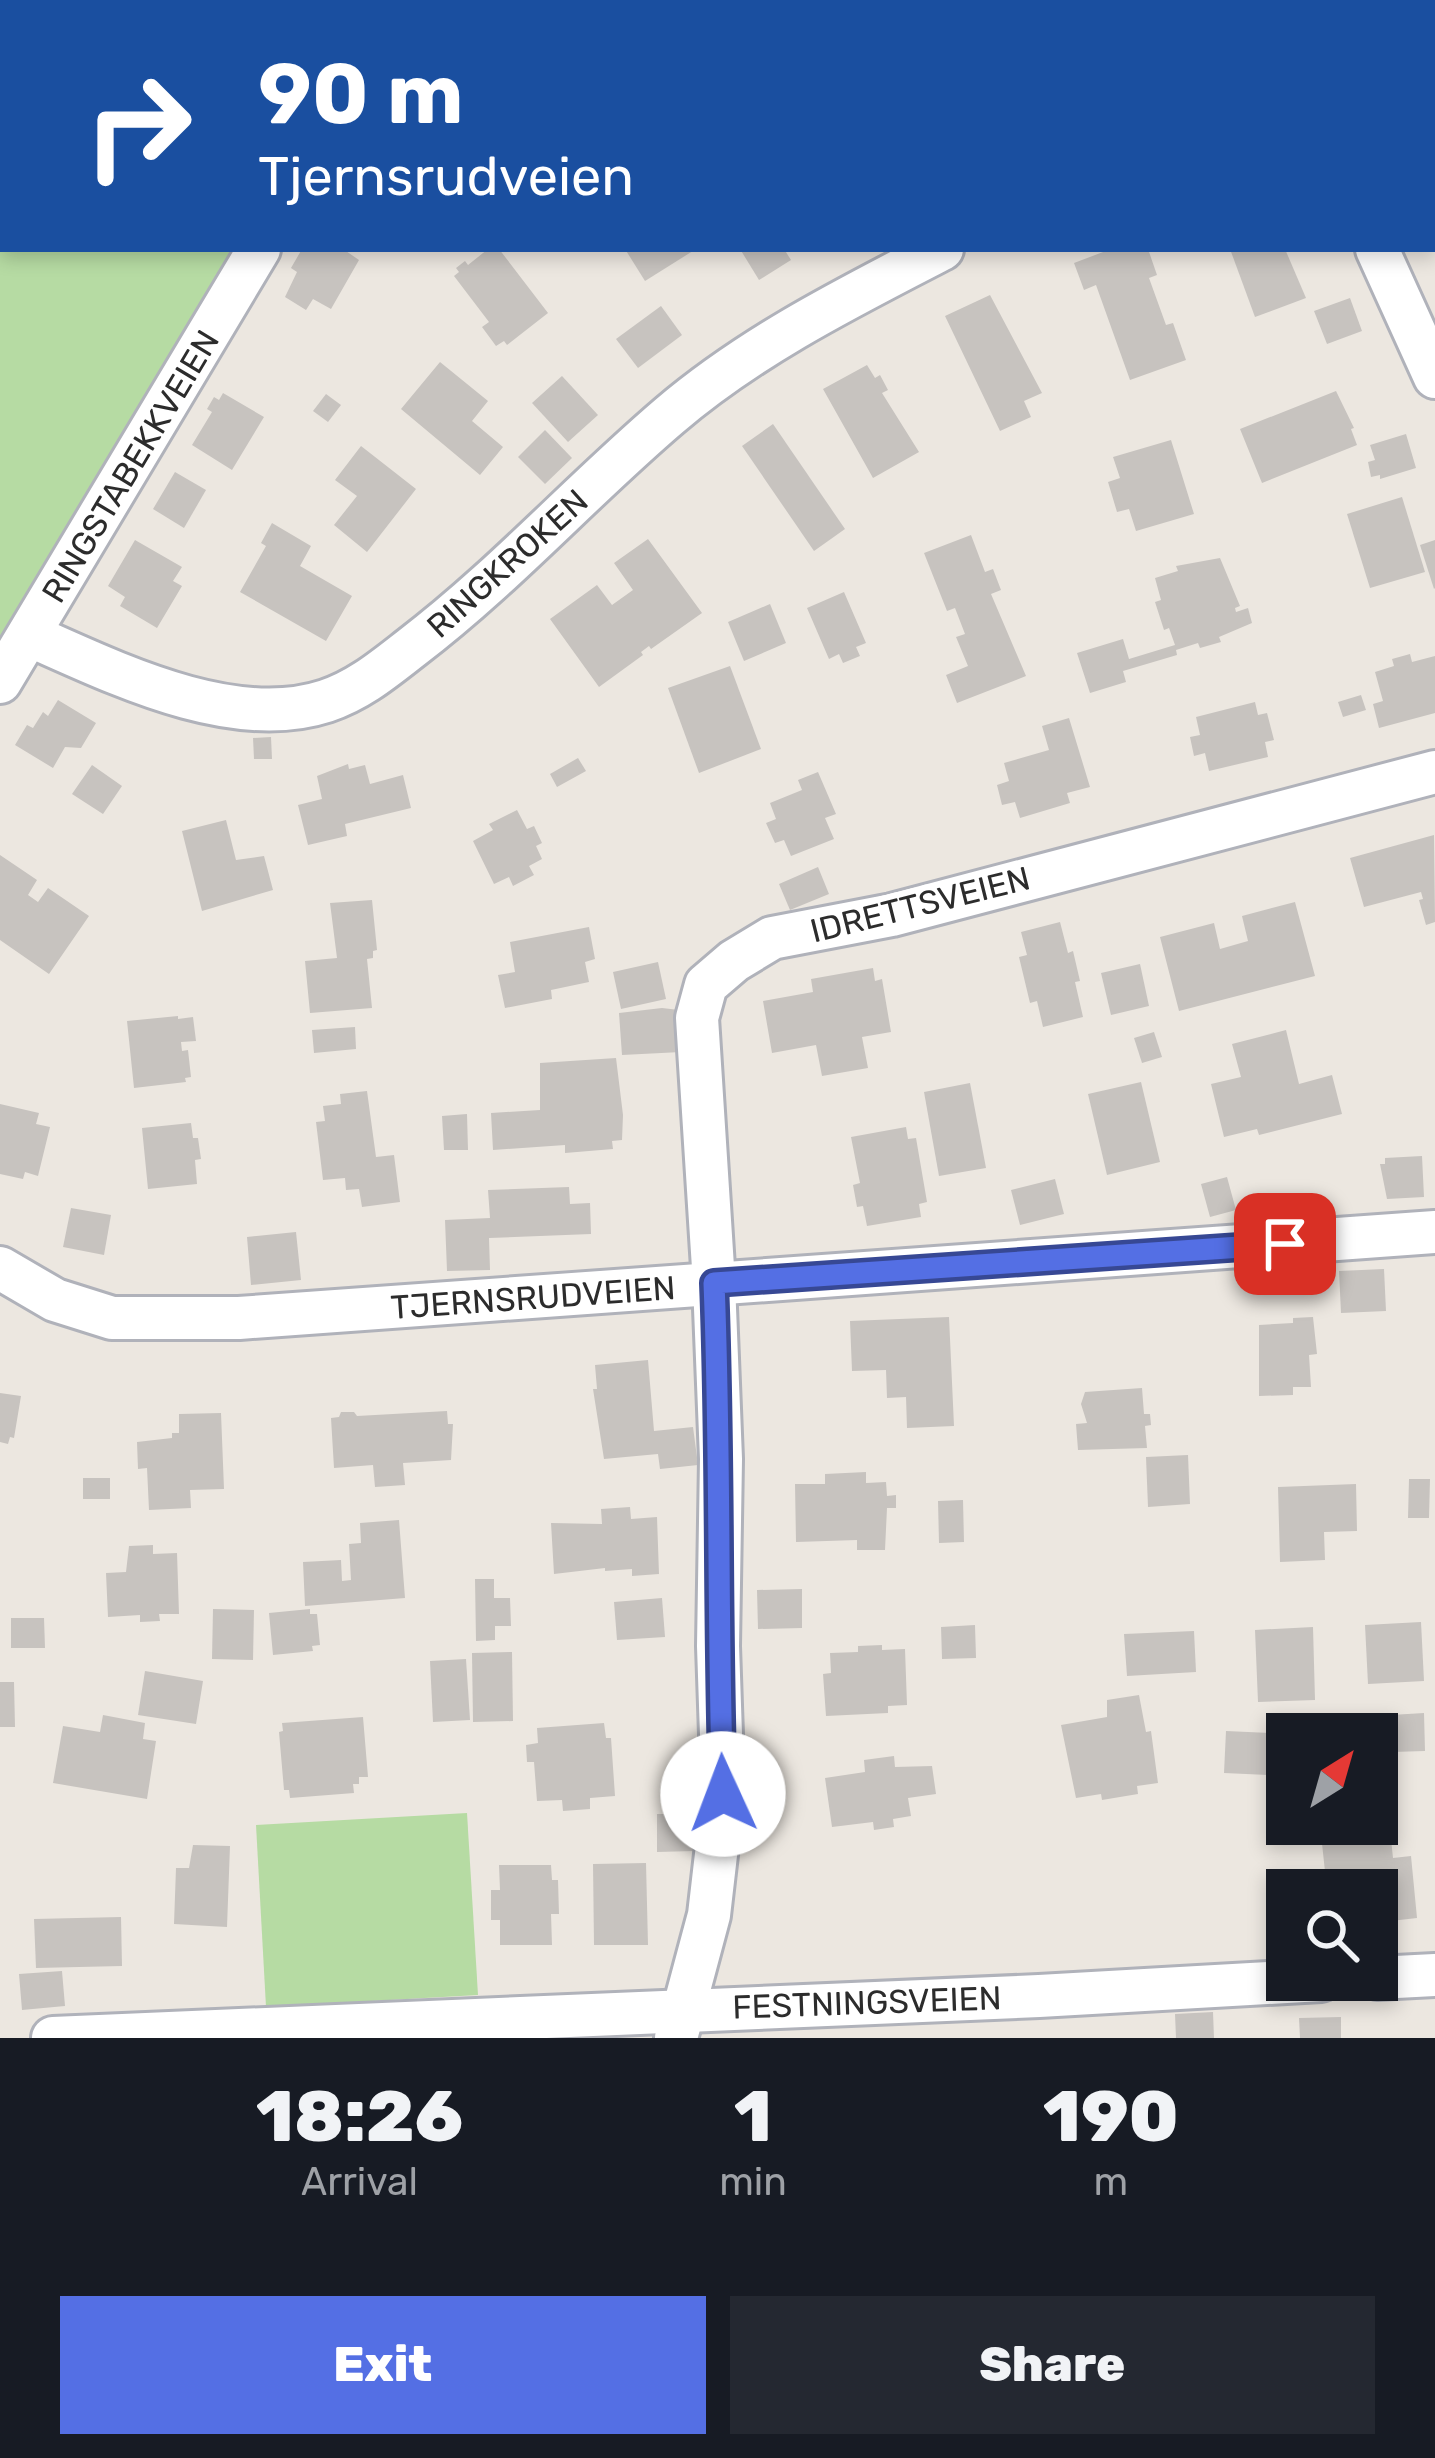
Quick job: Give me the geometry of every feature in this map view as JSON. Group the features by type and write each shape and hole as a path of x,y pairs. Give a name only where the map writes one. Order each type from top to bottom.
{"street":[{"name":"RINGSTABEKKVEIEN","path":"0,682 257,252"},
{"name":"RINGKROKEN","path":"29,634 147,688 220,704 272,707 323,702 365,683 455,615 671,414 752,353 937,252"},
{"path":"1378,252 1435,377"},
{"name":"IDRETTSVEIEN","path":"681,2023 710,1915 723,1794 718,1646 721,1460 697,1018 706,986 734,961 772,938 892,915 1435,772"},
{"name":"TJERNSRUDVEIEN","path":"0,1268 55,1300 112,1318 239,1318 1435,1232"},
{"path":"1398,1977 1435,1975"},
{"name":"FESTNINGSVEIEN","path":"53,2038 681,2023 1266,1983"}],"green space":[{"path":"0,252 251,252 0,687"},
{"path":"467,1813 478,1995 266,2007 256,1825"}],"building":[{"path":"300,252 347,252 359,260 331,309 313,299 306,310 285,297 297,272 291,268"},
{"path":"484,252 501,252 548,313 507,345 504,341 496,346 482,327 489,322 454,276 459,272 456,268 465,261 468,265"},
{"path":"627,252 691,252 645,281"},
{"path":"742,252 786,252 791,260 759,280"},
{"path":"1103,252 1149,252 1157,275 1149,278 1166,325 1173,323 1186,360 1130,380 1096,285 1084,290 1074,263"},
{"path":"1231,252 1286,252 1306,298 1255,317"},
{"path":"990,295 1042,393 1024,401 1031,417 1000,431 945,316"},
{"path":"1350,298 1362,331 1327,344 1314,311"},
{"path":"661,306 682,335 638,368 616,339"},
{"path":"440,362 488,401 472,421 503,447 480,475 401,409"},
{"path":"867,365 875,378 880,375 888,390 882,393 919,452 873,478 823,389"},
{"path":"562,376 598,415 568,442 532,403"},
{"path":"1336,391 1357,445 1262,483 1240,429"},
{"path":"223,393 264,417 232,470 192,445 212,412 207,409 214,397 219,400"},
{"path":"326,394 341,405 328,422 313,411"},
{"path":"773,424 845,529 814,551 742,446"},
{"path":"545,430 572,458 545,484 518,457"},
{"path":"1406,434 1416,468 1380,479 1380,475 1371,477 1368,462 1375,460 1370,445"},
{"path":"1171,440 1194,514 1136,531 1129,509 1117,512 1108,482 1120,478 1113,457"},
{"path":"361,446 416,489 367,552 334,525 357,496 335,480"},
{"path":"175,472 206,490 184,528 153,509"},
{"path":"1402,497 1425,572 1370,588 1347,514"},
{"path":"272,523 311,546 300,566 352,596 326,641 240,592 266,546 261,543"},
{"path":"971,535 985,572 993,569 1001,590 991,594 1026,676 957,703 946,675 968,666 956,637 965,634 955,608 947,611 924,553"},
{"path":"648,539 702,613 651,649 649,646 599,687 550,619 597,585 612,605 633,590 614,563"},
{"path":"135,540 182,567 173,581 182,586 157,628 120,606 125,597 108,586"},
{"path":"1435,540 1435,588 1434,589 1420,545"},
{"path":"1220,558 1240,606 1236,612 1248,608 1252,623 1219,637 1221,642 1200,648 1198,643 1176,650 1177,655 1123,671 1126,682 1090,693 1077,653 1123,639 1129,659 1175,645 1169,628 1164,630 1155,602 1161,600 1155,578 1178,571 1176,566"},
{"path":"844,592 866,643 856,647 860,656 843,663 839,654 829,659 807,608"},
{"path":"770,604 786,643 744,661 728,622"},
{"path":"1410,654 1412,662 1435,656 1435,713 1379,728 1373,704 1383,701 1375,672 1394,666 1392,659"},
{"path":"730,666 761,749 699,773 668,688"},
{"path":"1361,695 1366,710 1343,717 1338,702"},
{"path":"58,700 96,723 81,748 65,747 53,768 15,745 27,725 33,728 43,712 48,716"},
{"path":"1255,702 1258,715 1267,713 1274,740 1265,742 1268,757 1209,771 1205,753 1194,756 1190,737 1200,735 1196,717"},
{"path":"1069,718 1090,787 1067,793 1070,803 1020,818 1015,802 1002,805 997,785 1009,781 1004,763 1049,750 1042,726"},
{"path":"271,737 272,759 254,759 253,738"},
{"path":"578,758 586,771 557,787 550,774"},
{"path":"348,764 349,769 365,765 370,784 403,775 411,808 345,824 347,836 308,845 298,805 322,799 317,776"},
{"path":"92,765 122,786 103,814 72,794"},
{"path":"818,772 836,814 825,818 834,839 791,856 784,840 775,843 766,823 776,819 770,803 802,790 798,780"},
{"path":"517,810 527,829 534,826 542,843 536,846 542,859 529,866 534,875 513,886 509,877 494,884 473,841 493,830 489,824"},
{"path":"226,820 236,860 264,856 273,890 202,911 182,831"},
{"path":"1434,835 1435,922 1426,925 1421,892 1364,907 1350,858"},
{"path":"0,855 37,880 28,895 38,902 48,888 89,916 49,974 0,940"},
{"path":"818,867 829,894 790,910 779,884"},
{"path":"372,900 377,950 367,959 372,1008 310,1013 305,961 337,958 330,903"},
{"path":"1295,902 1315,976 1179,1011 1160,937 1214,923 1220,949 1248,941 1242,916"},
{"path":"1060,922 1068,953 1073,951 1083,1017 1043,1027 1037,1001 1030,1003 1019,957 1027,955 1021,932"},
{"path":"589,927 595,959 585,962 589,982 551,990 552,999 505,1008 498,975 515,972 510,942"},
{"path":"658,962 666,999 621,1009 613,972"},
{"path":"1140,964 1149,1006 1111,1015 1101,973"},
{"path":"873,968 875,981 882,979 891,1032 862,1037 868,1068 822,1076 816,1045 772,1053 763,1001 813,992 811,979"},
{"path":"679,1010 681,1052 622,1055 619,1013"},
{"path":"193,1017 196,1041 181,1042 182,1051 188,1050 191,1077 186,1082 134,1088 127,1021"},
{"path":"355,1027 356,1049 314,1053 312,1030"},
{"path":"1286,1030 1299,1084 1332,1075 1342,1114 1259,1135 1257,1129 1224,1137 1211,1084 1241,1077 1232,1044"},
{"path":"1154,1032 1162,1057 1142,1063 1134,1038"},
{"path":"616,1058 623,1115 622,1140 612,1141 613,1149 565,1153 565,1145 493,1150 491,1113 540,1110 540,1063"},
{"path":"1141,1082 1160,1162 1107,1175 1088,1094"},
{"path":"970,1083 986,1168 939,1176 924,1092"},
{"path":"367,1091 376,1157 394,1155 400,1202 362,1207 359,1189 346,1190 345,1178 323,1180 316,1122 325,1121 323,1106 341,1104 340,1094"},
{"path":"0,1104 39,1113 36,1124 50,1127 38,1176 25,1172 23,1179 0,1174"},
{"path":"467,1114 468,1150 444,1150 442,1116"},
{"path":"191,1123 201,1159 195,1160 197,1184 148,1189 142,1128"},
{"path":"906,1127 908,1139 916,1138 927,1202 919,1204 921,1217 867,1226 853,1185 860,1183 851,1137"},
{"path":"1422,1156 1424,1197 1387,1199 1380,1164 1385,1164 1385,1158"},
{"path":"1227,1177 1236,1210 1210,1217 1201,1184"},
{"path":"1055,1179 1064,1214 1020,1225 1011,1190"},
{"path":"569,1187 570,1204 590,1203 591,1234 489,1238 490,1270 447,1271 445,1220 490,1218 488,1190"},
{"path":"71,1208 111,1215 104,1255 63,1247"},
{"path":"296,1232 301,1280 251,1285 247,1237"},
{"path":"1384,1269 1386,1311 1341,1313 1339,1271"},
{"path":"949,1317 954,1426 907,1428 906,1397 887,1398 886,1370 852,1371 850,1321"},
{"path":"1313,1317 1317,1354 1309,1355 1311,1387 1293,1387 1293,1395 1259,1396 1259,1325"},
{"path":"648,1360 654,1431 693,1427 698,1465 660,1469 658,1454 604,1459 593,1389 597,1389 595,1365"},
{"path":"1142,1388 1144,1414 1150,1414 1151,1425 1145,1426 1147,1448 1078,1450 1076,1424 1087,1423 1081,1404 1085,1392"},
{"path":"0,1393 21,1396 14,1438 8,1444 0,1442"},
{"path":"447,1411 448,1424 453,1424 451,1460 403,1463 405,1485 375,1487 373,1465 334,1468 331,1418 341,1412 357,1416"},
{"path":"221,1413 224,1489 190,1490 191,1508 149,1510 147,1468 138,1469 137,1442 172,1438 172,1433 179,1433 179,1414"},
{"path":"1188,1455 1190,1504 1148,1507 1146,1457"},
{"path":"866,1472 866,1483 886,1482 887,1496 896,1495 896,1508 887,1508 885,1550 857,1550 857,1540 796,1542 795,1484 825,1484 825,1474"},
{"path":"83,1478 110,1478 110,1499 83,1499"},
{"path":"1409,1479 1430,1479 1429,1518 1408,1518"},
{"path":"1356,1484 1357,1531 1324,1532 1325,1560 1280,1562 1278,1487"},
{"path":"963,1500 964,1542 939,1543 938,1501"},
{"path":"630,1507 631,1519 657,1517 659,1574 632,1576 632,1569 605,1568 554,1574 551,1523 602,1524 601,1509"},
{"path":"399,1520 405,1598 305,1606 303,1562 341,1560 342,1581 351,1580 349,1544 361,1543 360,1523"},
{"path":"153,1545 153,1554 177,1553 179,1614 159,1614 160,1621 140,1622 140,1615 108,1617 106,1573 126,1572 129,1546"},
{"path":"475,1579 494,1579 494,1598 510,1598 511,1626 495,1626 495,1640 476,1641"},
{"path":"802,1589 802,1628 758,1629 757,1590"},
{"path":"662,1598 665,1637 617,1640 614,1602"},
{"path":"213,1609 254,1610 253,1660 212,1659"},
{"path":"310,1609 310,1614 317,1614 320,1645 312,1646 313,1651 273,1655 269,1613"},
{"path":"11,1618 44,1618 45,1648 11,1648"},
{"path":"1421,1622 1424,1681 1368,1684 1365,1625"},
{"path":"975,1625 976,1658 942,1659 941,1627"},
{"path":"1313,1627 1315,1700 1258,1702 1255,1630"},
{"path":"1194,1631 1196,1672 1127,1676 1124,1634"},
{"path":"882,1645 882,1650 905,1649 907,1705 888,1706 888,1713 826,1716 823,1674 831,1673 830,1653"},
{"path":"512,1652 513,1721 473,1722 472,1653"},
{"path":"466,1659 470,1720 433,1722 430,1661"},
{"path":"145,1671 203,1681 196,1724 138,1715"},
{"path":"0,1682 14,1682 15,1727 0,1727"},
{"path":"1139,1695 1146,1732 1151,1731 1158,1783 1137,1786 1138,1794 1102,1800 1101,1794 1076,1798 1061,1725 1107,1717 1107,1700"},
{"path":"1424,1713 1425,1751 1398,1752 1398,1715"},
{"path":"103,1715 145,1723 143,1739 156,1741 147,1799 53,1783 63,1726 100,1732"},
{"path":"363,1717 368,1777 359,1777 359,1784 353,1784 354,1793 290,1798 289,1790 284,1790 282,1723"},
{"path":"604,1723 606,1738 611,1738 615,1796 590,1798 590,1809 563,1811 562,1800 537,1801 534,1762 527,1762 526,1745 538,1743 537,1728"},
{"path":"1226,1731 1266,1733 1266,1775 1224,1773"},
{"path":"894,1756 895,1767 932,1766 936,1794 908,1798 911,1816 893,1819 894,1827 874,1830 873,1822 832,1827 825,1778 865,1772 864,1760"},
{"path":"657,1814 693,1814 694,1851 657,1852"},
{"path":"193,1845 230,1846 227,1927 174,1924 176,1868 189,1868"},
{"path":"1322,1845 1392,1845 1393,1858 1411,1856 1417,1918 1398,1920 1398,1869 1325,1869"},
{"path":"646,1863 648,1945 594,1945 593,1864"},
{"path":"499,1865 551,1865 552,1880 558,1880 559,1914 551,1914 552,1945 500,1945 500,1920 491,1920 491,1890 500,1890"},
{"path":"121,1917 122,1966 36,1968 34,1919"},
{"path":"62,1971 65,2006 22,2010 19,1974"},
{"path":"1213,2012 1214,2038 1176,2038 1175,2014"},
{"path":"1341,2017 1341,2038 1300,2038 1299,2018"}],"route":[{"path":"723,1794 718,1646 721,1460 714,1283 1285,1244"}]}
